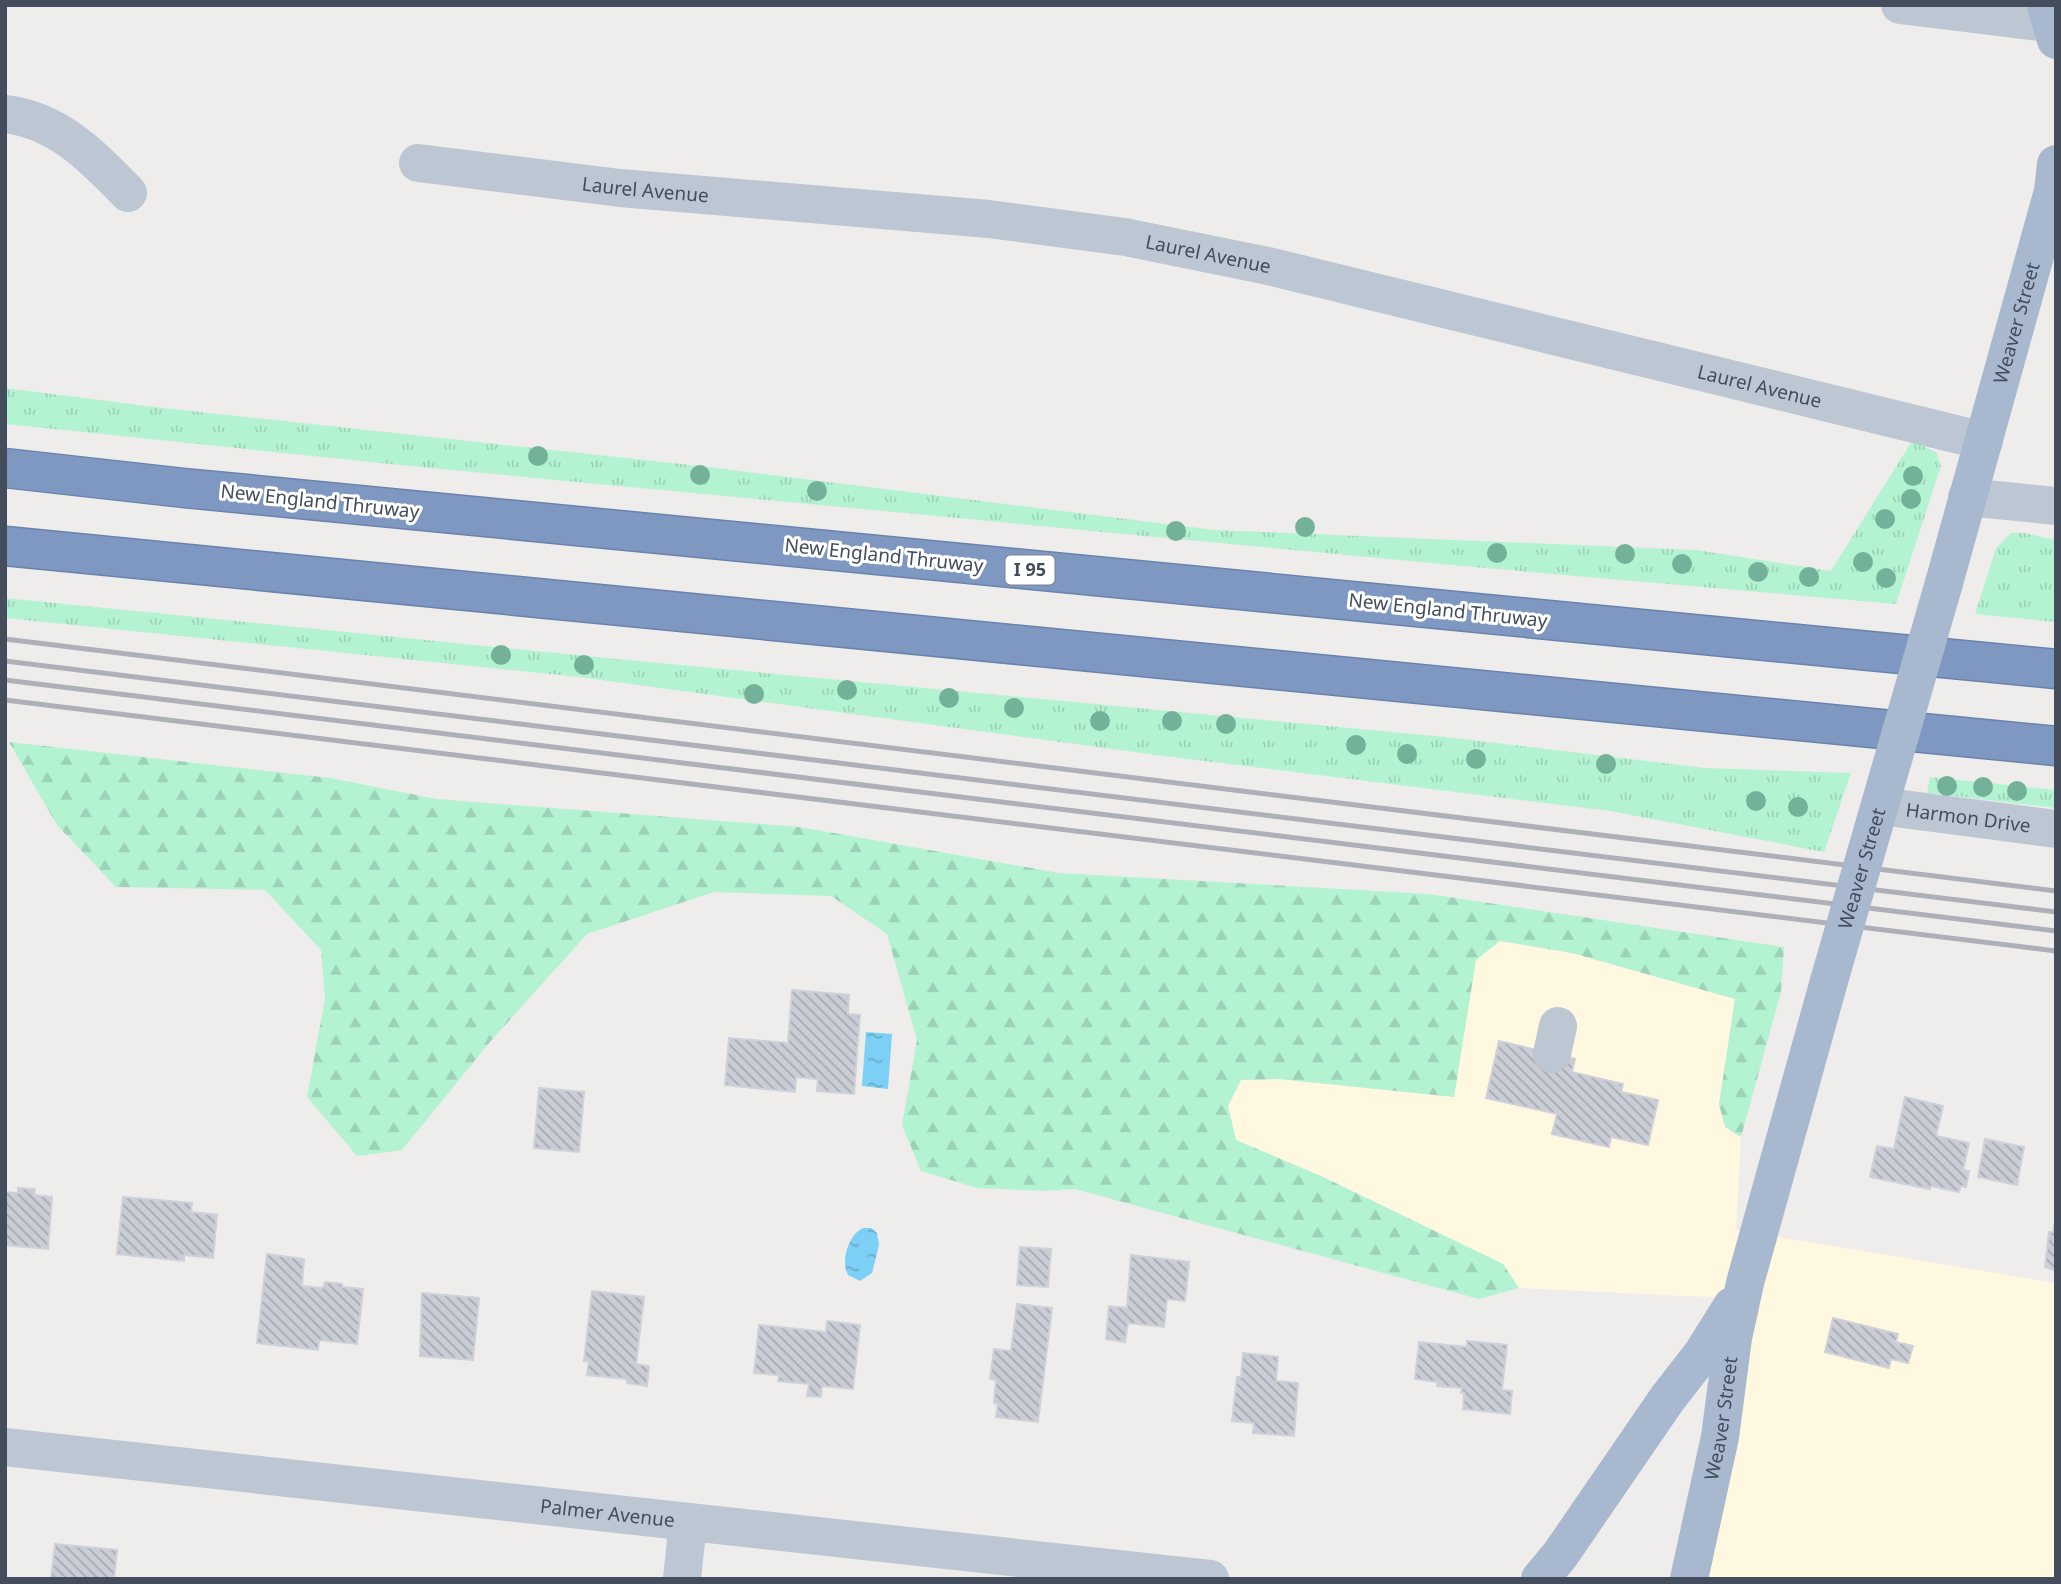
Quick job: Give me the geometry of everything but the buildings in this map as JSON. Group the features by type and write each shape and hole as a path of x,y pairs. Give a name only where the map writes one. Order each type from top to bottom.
{"highway":[{"name":"New England Thruway","path":"5,468 225,492 2056,669"},
{"path":"5,546 2056,746"}],"main road":[{"name":"Weaver Street","path":"1689,1579 1720,1437 1733,1338 1745,1283 1829,981 1895,808 1944,583 2053,191 2056,163"},
{"path":"1540,1579 1560,1555 1667,1399 1702,1354 1745,1283"}],"street":[{"path":"1900,5 2052,23"},
{"path":"5,114 30,118 64,135 80,146 128,193"},
{"name":"Laurel Avenue","path":"418,163 620,188 989,219 1125,237 1281,270 1984,441"},
{"path":"1967,497 2056,506"},
{"name":"Harmon Drive","path":"1895,808 2056,829"},
{"name":"Palmer Avenue","path":"5,1447 1210,1579"},
{"path":"682,1579 688,1522"}],"shaded area":[{"path":"1500,941 1572,953 1735,999 1719,1104 1725,1127 1741,1137 1736,1230 2056,1283 2056,1579 1702,1579 1747,1299 1519,1288 1503,1264 1321,1176 1236,1140 1228,1106 1241,1080 1279,1079 1454,1097 1476,960"}],"green space":[{"path":"5,388 163,408 700,466 1215,530 1696,550 1831,571 1912,441 1936,452 1941,466 1896,604 1462,566 409,466 5,424"},
{"path":"2011,533 2056,540 2056,622 1975,614 1996,548"},
{"path":"5,598 1446,737 1705,768 1851,773 1824,852 1610,811 1156,755 579,677 5,618"},
{"path":"9,742 330,778 437,799 800,827 1059,873 1428,894 1784,947 1781,992 1741,1137 1725,1127 1719,1104 1735,999 1572,953 1500,941 1476,960 1454,1097 1279,1079 1241,1080 1228,1106 1236,1140 1321,1176 1503,1264 1519,1288 1479,1299 1075,1189 1045,1191 977,1188 921,1171 902,1125 917,1040 887,934 831,896 714,892 587,934 490,1042 402,1150 357,1156 307,1097 325,999 321,950 265,890 116,887 57,825"},
{"path":"1930,777 2056,790 2056,808 1927,793"}],"water":[{"path":"866,1032 892,1034 888,1089 862,1086"},
{"path":"863,1228 871,1228 877,1233 879,1245 872,1273 860,1281 848,1275 845,1263 850,1242"}],"railway":[{"path":"5,639 2056,891"},
{"path":"5,661 2056,912"},
{"path":"5,680 2056,931"},
{"path":"5,700 2056,951"}]}
